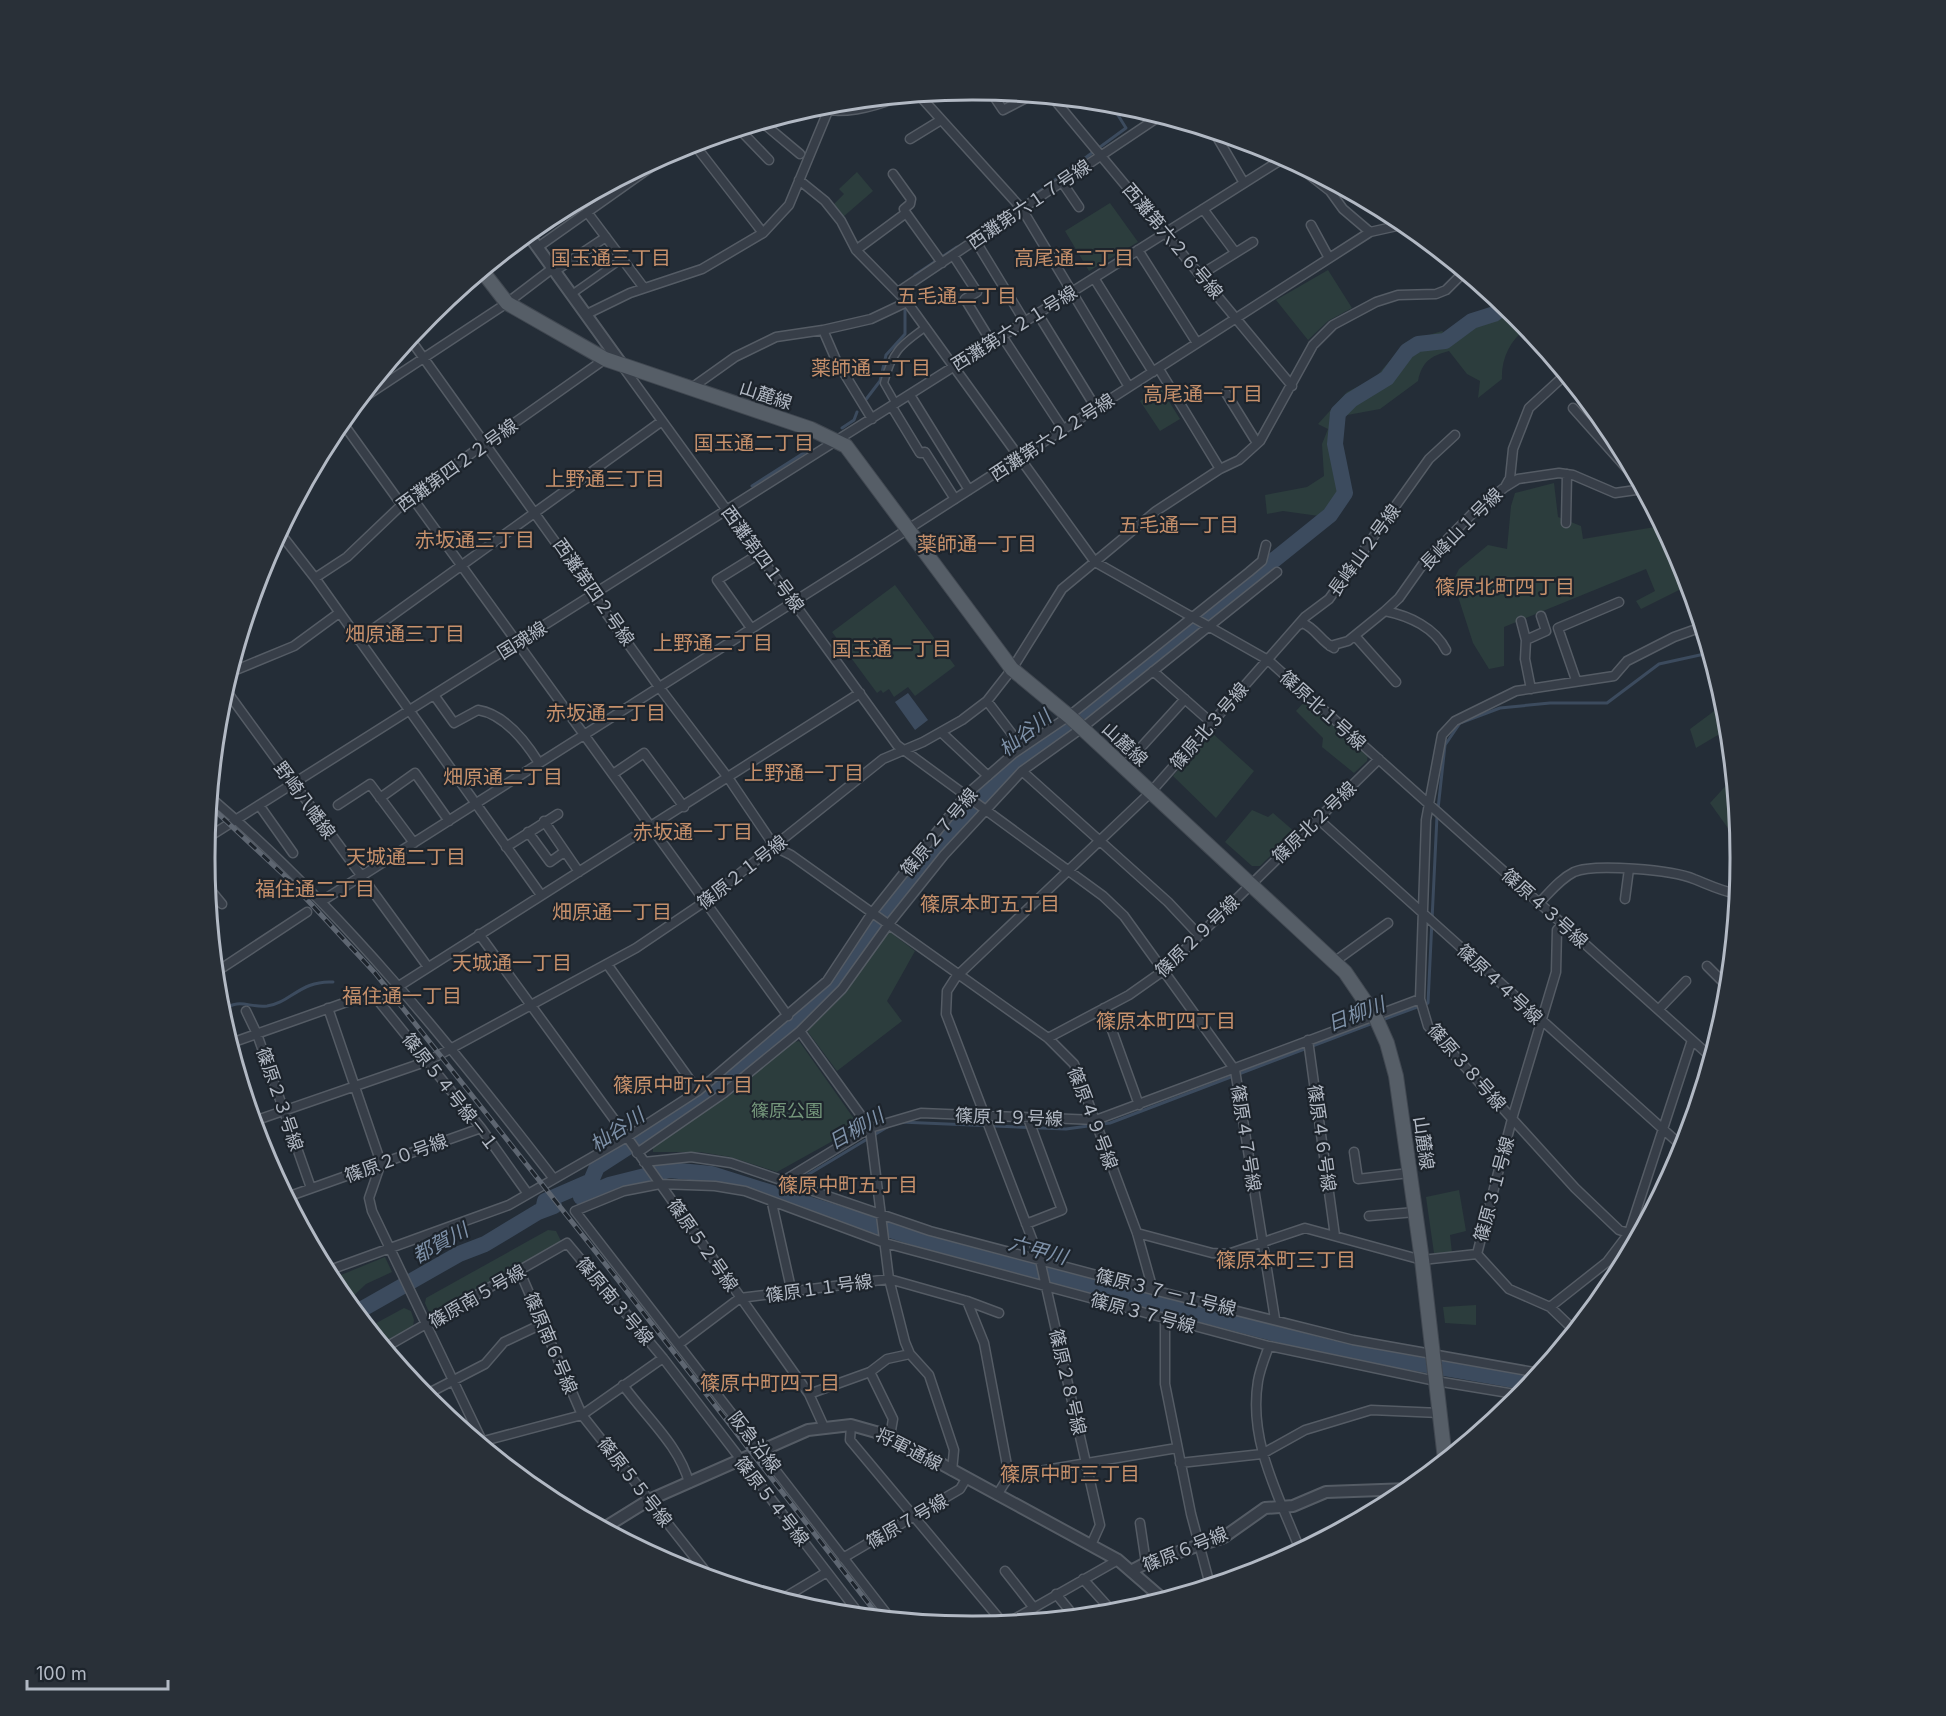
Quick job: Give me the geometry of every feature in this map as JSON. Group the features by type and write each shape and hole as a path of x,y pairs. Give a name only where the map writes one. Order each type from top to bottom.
{"main road":[{"name":"山麓線","path":"487,277 507,303 605,359 811,429 846,446 1012,669 1075,722 1334,962 1359,989 1387,1043 1396,1076 1422,1260 1444,1451"}],"street":[{"path":"997,101 1003,110 1019,102"},
{"path":"925,102 1022,209 1129,387"},
{"name":"西灘第六２６号線","path":"1059,106 1292,386"},
{"path":"859,110 874,107"},
{"path":"586,314 644,288 702,269 763,232 789,205 826,115"},
{"path":"910,139 941,120"},
{"name":"西灘第六１７号線","path":"898,292 1151,122"},
{"path":"769,128 800,154"},
{"path":"746,136 769,160"},
{"path":"1220,143 1244,183"},
{"path":"700,152 763,232"},
{"name":"西灘第六２１号線","path":"836,441 1275,164"},
{"path":"892,174 911,199 910,204 904,209 906,213 942,262"},
{"path":"799,180 825,201 841,221 856,250 907,302 1095,562"},
{"path":"1062,182 1079,207"},
{"path":"538,247 615,191"},
{"path":"1331,191 1343,209 1370,232"},
{"path":"1203,209 1235,252"},
{"path":"587,212 644,288"},
{"path":"856,250 906,213"},
{"path":"1311,225 1329,258"},
{"name":"西灘第六２２号線","path":"322,901 362,878 1370,232 1392,227"},
{"path":"382,385 606,237"},
{"path":"975,240 1025,322"},
{"path":"534,241 623,366"},
{"path":"1200,274 1252,242"},
{"path":"1138,250 1197,343"},
{"path":"953,255 976,292 965,299 992,343"},
{"path":"572,294 622,259"},
{"name":"篠原２１号線","path":"262,1118 428,1061 453,1049 607,964 705,902 883,759 941,732 987,701 1012,669 1062,589 1156,511 1220,469 1239,460 1257,443 1292,386 1313,345 1333,326 1376,302 1398,296 1436,294 1446,290 1459,277"},
{"path":"1094,278 1220,469"},
{"path":"690,389 730,361 776,337 871,320 907,302"},
{"path":"1038,314 1096,408"},
{"path":"926,327 895,352 884,383 920,453 925,452 955,499"},
{"path":"823,330 836,360 872,419"},
{"path":"1002,336 1063,429"},
{"name":"西灘第四２号線","path":"415,346 595,593 660,687 729,779 775,848"},
{"name":"西灘第四２２号線","path":"315,578 347,556 411,496 605,359"},
{"name":"西灘第四１号線","path":"623,366 897,745 904,750"},
{"name":"長峰山１号線","path":"1297,626 1302,623 1308,625 1330,646 1357,638 1399,598 1423,564 1476,510 1505,487 1510,478 1513,449 1529,408 1560,380"},
{"path":"1226,393 1257,443"},
{"path":"910,395 969,490"},
{"path":"1574,408 1611,451"},
{"path":"358,640 663,421"},
{"path":"348,430 401,504"},
{"name":"長峰山２号線","path":"1268,660 1297,626 1329,599 1429,459 1455,435"},
{"name":"国魂線","path":"216,832 726,508 836,441"},
{"path":"1505,487 1518,479 1567,474 1615,493 1635,490"},
{"path":"1566,523 1567,474"},
{"path":"411,496 788,1016"},
{"path":"286,540 541,895"},
{"name":"篠原２７号線","path":"637,1153 724,1093 800,1031 842,989 888,924 983,810 1075,722 1194,617 1262,561 1266,545"},
{"path":"751,628 717,580 759,554"},
{"name":"篠原北１号線","path":"1095,562 1268,660 1379,759"},
{"name":"篠原２７号線","path":"627,1137 698,1091 827,981 872,913 966,795 1022,747 1075,722 1153,671 1277,572"},
{"path":"1576,680 1558,628 1619,603"},
{"path":"240,668 294,646 339,613"},
{"path":"1382,614 1406,616 1438,635 1446,650"},
{"path":"1526,640 1546,631 1541,616"},
{"path":"1521,621 1526,640 1525,660 1531,689"},
{"name":"篠原３８号線","path":"1631,1233 1620,1230 1575,1188 1428,1026 1420,1000 1425,915 1426,820 1431,806 1442,735 1455,721 1516,691 1614,675 1627,661 1674,637 1695,630"},
{"path":"1357,638 1396,682"},
{"name":"篠原北３号線","path":"1150,793 1268,660"},
{"path":"1153,671 1213,724"},
{"path":"399,987 479,934 729,779 860,693"},
{"path":"434,695 454,723 478,710 485,711 516,732 539,763"},
{"name":"野崎八幡線","path":"232,699 428,967"},
{"path":"1123,767 1185,699"},
{"path":"987,701 1022,747"},
{"path":"941,732 988,776"},
{"path":"904,750 966,795"},
{"path":"612,774 644,753 684,807"},
{"name":"篠原４３号線","path":"1379,759 1705,1052"},
{"name":"篠原北２号線","path":"1250,885 1379,759"},
{"path":"1022,771 1168,902 1199,934"},
{"path":"380,798 415,773 449,821"},
{"path":"338,805 370,784 414,843"},
{"path":"1040,1260 989,1132 946,1014 947,991 959,974 1150,793"},
{"name":"篠原４７号線","path":"966,795 983,810 1069,870 1124,916 1235,1070 1275,1319"},
{"path":"217,803 322,901 453,1049 554,1179"},
{"path":"259,805 293,853"},
{"path":"506,847 558,814"},
{"name":"篠原４４号線","path":"1317,819 1541,1023 1676,1141"},
{"path":"544,821 579,872"},
{"path":"528,832 550,862 564,852"},
{"path":"775,848 791,855 872,913"},
{"path":"1539,903 1561,881 1575,872 1592,867 1629,869 1693,878 1713,889 1729,892"},
{"path":"1625,898 1629,869"},
{"name":"篠原２９号線","path":"1048,1038 1104,1008 1163,971 1250,885"},
{"path":"217,897 222,904"},
{"path":"224,967 307,912"},
{"name":"篠原４９号線","path":"872,913 1048,1038 1074,1064 1137,1233 1153,1290"},
{"path":"1334,962 1388,922"},
{"name":"篠原３１号線","path":"1137,1233 1212,1253 1228,1254 1263,1240 1305,1228 1422,1260 1477,1254 1512,1119 1556,972 1557,930 1562,924"},
{"path":"479,934 644,1162 691,1156 730,1163 786,1180"},
{"path":"607,964 698,1091"},
{"path":"1707,966 1720,979"},
{"path":"1659,1009 1686,981"},
{"name":"篠原５４号線－１","path":"328,1008 372,993 482,1128 528,1194"},
{"name":"篠原１９号線","path":"786,1180 870,1129 921,1113 1028,1120 1096,1120 1420,1000"},
{"path":"238,1041 328,1008 381,1163 369,1198 475,1428"},
{"path":"1104,1008 1139,1105"},
{"name":"篠原２３号線","path":"246,1011 257,1034 311,1188"},
{"path":"800,1031 870,1129 889,1279 910,1354 929,1375 954,1450 952,1471"},
{"name":"篠原４６号線","path":"1308,1040 1335,1236"},
{"path":"1636,1224 1692,1040"},
{"path":"1026,1224 1062,1210 1028,1120"},
{"name":"篠原２０号線","path":"295,1194 482,1128"},
{"path":"336,1267 391,1245 509,1204 627,1137"},
{"path":"1354,1152 1358,1179 1410,1173"},
{"name":"篠原５２号線","path":"644,1162 809,1394 824,1427"},
{"name":"篠原３７－１号線","path":"786,1180 930,1231 1153,1290 1353,1340 1530,1371"},
{"path":"660,1184 715,1186 745,1191 772,1203 792,1293"},
{"name":"阪急沿線","path":"660,1184 607,1196 574,1211 762,1450 884,1610"},
{"name":"篠原３７号線","path":"772,1203 885,1243 1269,1346 1436,1381 1510,1393"},
{"path":"1369,1216 1415,1212"},
{"path":"1550,1307 1607,1262 1627,1241"},
{"name":"篠原南５号線","path":"392,1344 567,1243"},
{"name":"篠原南３号線","path":"567,1243 663,1358"},
{"path":"1477,1254 1509,1289 1550,1307 1569,1325"},
{"name":"篠原２８号線","path":"1040,1260 1100,1525 1092,1545"},
{"name":"篠原南６号線","path":"520,1272 582,1415"},
{"name":"篠原１１号線","path":"740,1298 889,1279 999,1313"},
{"path":"679,1344 740,1298"},
{"path":"967,1302 984,1342 1009,1476 997,1495"},
{"path":"1165,1318 1165,1384 1180,1463 1208,1578"},
{"path":"434,1390 485,1364 504,1342 542,1324"},
{"path":"1269,1346 1258,1380 1256,1407 1262,1454 1297,1542"},
{"path":"809,1394 870,1371 887,1359 910,1354"},
{"path":"489,1441 582,1415 663,1358"},
{"name":"篠原５４号線","path":"663,1358 853,1606"},
{"path":"870,1371 893,1419 890,1436"},
{"path":"623,1385 673,1449 685,1468 689,1483"},
{"path":"1180,1463 1262,1454 1305,1430 1371,1410 1440,1413"},
{"name":"篠原５５号線","path":"582,1415 700,1564"},
{"path":"851,1425 850,1440 996,1615"},
{"name":"将軍通線","path":"611,1523 649,1500 808,1430 851,1425 890,1436 1092,1545 1118,1560 1156,1593"},
{"path":"1009,1476 1177,1448"},
{"name":"篠原７号線","path":"843,1558 960,1490 966,1479"},
{"name":"篠原６号線","path":"1131,1571 1146,1563 1224,1537 1265,1508 1284,1507 1326,1492 1391,1490"},
{"path":"1140,1523 1146,1563"},
{"name":"篠原６号線","path":"1023,1614 1118,1560"},
{"path":"1005,1571 1034,1608"},
{"path":"792,1593 827,1572"},
{"path":"1083,1579 1105,1604"},
{"path":"1056,1594 1069,1609"}],"green space":[{"path":"857,172 873,191 843,217 833,205 844,194 839,189"},
{"path":"1110,203 1138,242 1089,271 1065,231"},
{"path":"1328,270 1352,308 1328,321 1308,340 1276,300"},
{"path":"1491,306 1520,334 1511,344 1505,357 1502,379 1478,398 1480,381 1467,374 1449,351 1437,355 1425,364 1418,381 1380,409 1342,416 1331,422 1331,442 1340,454 1348,474 1348,483 1339,499 1319,516 1283,511 1267,514 1265,495 1307,487 1324,476 1322,444 1328,429 1318,424 1347,392 1375,378 1406,342 1442,331 1454,339 1467,331 1466,327"},
{"path":"1160,387 1180,419 1160,431 1140,401"},
{"path":"1554,483 1558,517 1581,526 1583,539 1654,527 1681,589 1641,609 1636,601 1655,591 1646,569 1504,627 1504,666 1489,669 1473,643 1453,581 1459,569 1488,545 1507,549 1511,506 1515,493"},
{"path":"895,585 955,666 915,696 908,687 894,697 889,689 883,693 881,690 877,693 832,632"},
{"path":"1306,700 1368,754 1367,761 1354,773 1322,747 1323,738 1296,711"},
{"path":"1716,710 1720,734 1696,748 1690,729"},
{"path":"1211,732 1254,771 1216,818 1173,776"},
{"path":"1727,785 1729,830 1710,803"},
{"path":"1252,810 1268,817 1273,813 1295,832 1260,866 1252,866 1225,842"},
{"name":"篠原公園","path":"890,932 915,951 887,1001 902,1021 837,1071 808,1032 809,1028 885,933"},
{"name":"篠原公園","path":"799,1041 857,1123 856,1128 777,1172 730,1157 700,1152 653,1152 653,1146 724,1098 794,1042"},
{"path":"1459,1190 1466,1231 1450,1235 1452,1253 1434,1253 1426,1197"},
{"path":"548,1230 556,1231 561,1241 434,1313 429,1312 425,1303 426,1298"},
{"path":"385,1257 392,1272 366,1284 354,1295 341,1275"},
{"path":"1476,1305 1476,1325 1445,1323 1443,1307"},
{"path":"404,1308 411,1311 414,1320 413,1326 389,1339 376,1323"}],"water":[{"path":"908,693 928,720 915,730 895,702"}],"waterway":[{"path":"1025,202 1126,128 1118,114"},
{"path":"915,275 957,247"},
{"path":"864,402 880,381 886,355 905,334 905,309"},
{"name":"杣谷川","path":"543,1210 545,1201 591,1181 597,1167 690,1107 805,1015 828,992 886,909 935,847 983,794 1330,515 1345,493 1335,444 1338,413 1351,400 1387,378 1407,351 1418,344 1445,341 1472,321 1498,311"},
{"path":"842,428 854,420 857,412"},
{"path":"752,486 810,449"},
{"name":"日柳川","path":"1438,809 1445,745 1460,723 1500,708 1550,703 1607,703 1659,664 1703,654"},
{"name":"日柳川","path":"1382,1020 1428,1003 1437,816"},
{"path":"230,1006 239,1004 267,1006 283,1001 312,984 333,982"},
{"name":"日柳川","path":"900,1122 1066,1129 1110,1123 1373,1023"},
{"name":"日柳川","path":"794,1183 889,1126"},
{"name":"六甲川","path":"581,1197 609,1185 669,1170 711,1174 974,1256 1335,1349 1521,1381"},
{"name":"日柳川","path":"776,1193 788,1186"},
{"name":"都賀川","path":"364,1308 459,1254 485,1244 538,1212 554,1206"}],"railway":[{"path":"217,812 287,878 375,973 614,1275 873,1609"}],"district":[{"name":"国玉通三丁目","path":"611,258"},
{"name":"高尾通二丁目","path":"1074,258"},
{"name":"五毛通二丁目","path":"957,296"},
{"name":"薬師通二丁目","path":"871,368"},
{"name":"高尾通一丁目","path":"1203,394"},
{"name":"国玉通二丁目","path":"754,443"},
{"name":"上野通三丁目","path":"605,479"},
{"name":"五毛通一丁目","path":"1179,525"},
{"name":"赤坂通三丁目","path":"475,540"},
{"name":"薬師通一丁目","path":"977,544"},
{"name":"篠原北町四丁目","path":"1505,587"},
{"name":"畑原通三丁目","path":"405,634"},
{"name":"上野通二丁目","path":"713,643"},
{"name":"国玉通一丁目","path":"892,649"},
{"name":"赤坂通二丁目","path":"606,713"},
{"name":"上野通一丁目","path":"804,773"},
{"name":"畑原通二丁目","path":"503,777"},
{"name":"赤坂通一丁目","path":"693,832"},
{"name":"天城通二丁目","path":"406,857"},
{"name":"福住通二丁目","path":"315,889"},
{"name":"篠原本町五丁目","path":"990,904"},
{"name":"畑原通一丁目","path":"612,912"},
{"name":"天城通一丁目","path":"512,963"},
{"name":"福住通一丁目","path":"402,996"},
{"name":"篠原本町四丁目","path":"1166,1021"},
{"name":"篠原中町六丁目","path":"683,1085"},
{"name":"篠原中町五丁目","path":"848,1185"},
{"name":"篠原本町三丁目","path":"1286,1260"},
{"name":"篠原中町四丁目","path":"770,1383"},
{"name":"篠原中町三丁目","path":"1070,1474"}]}
